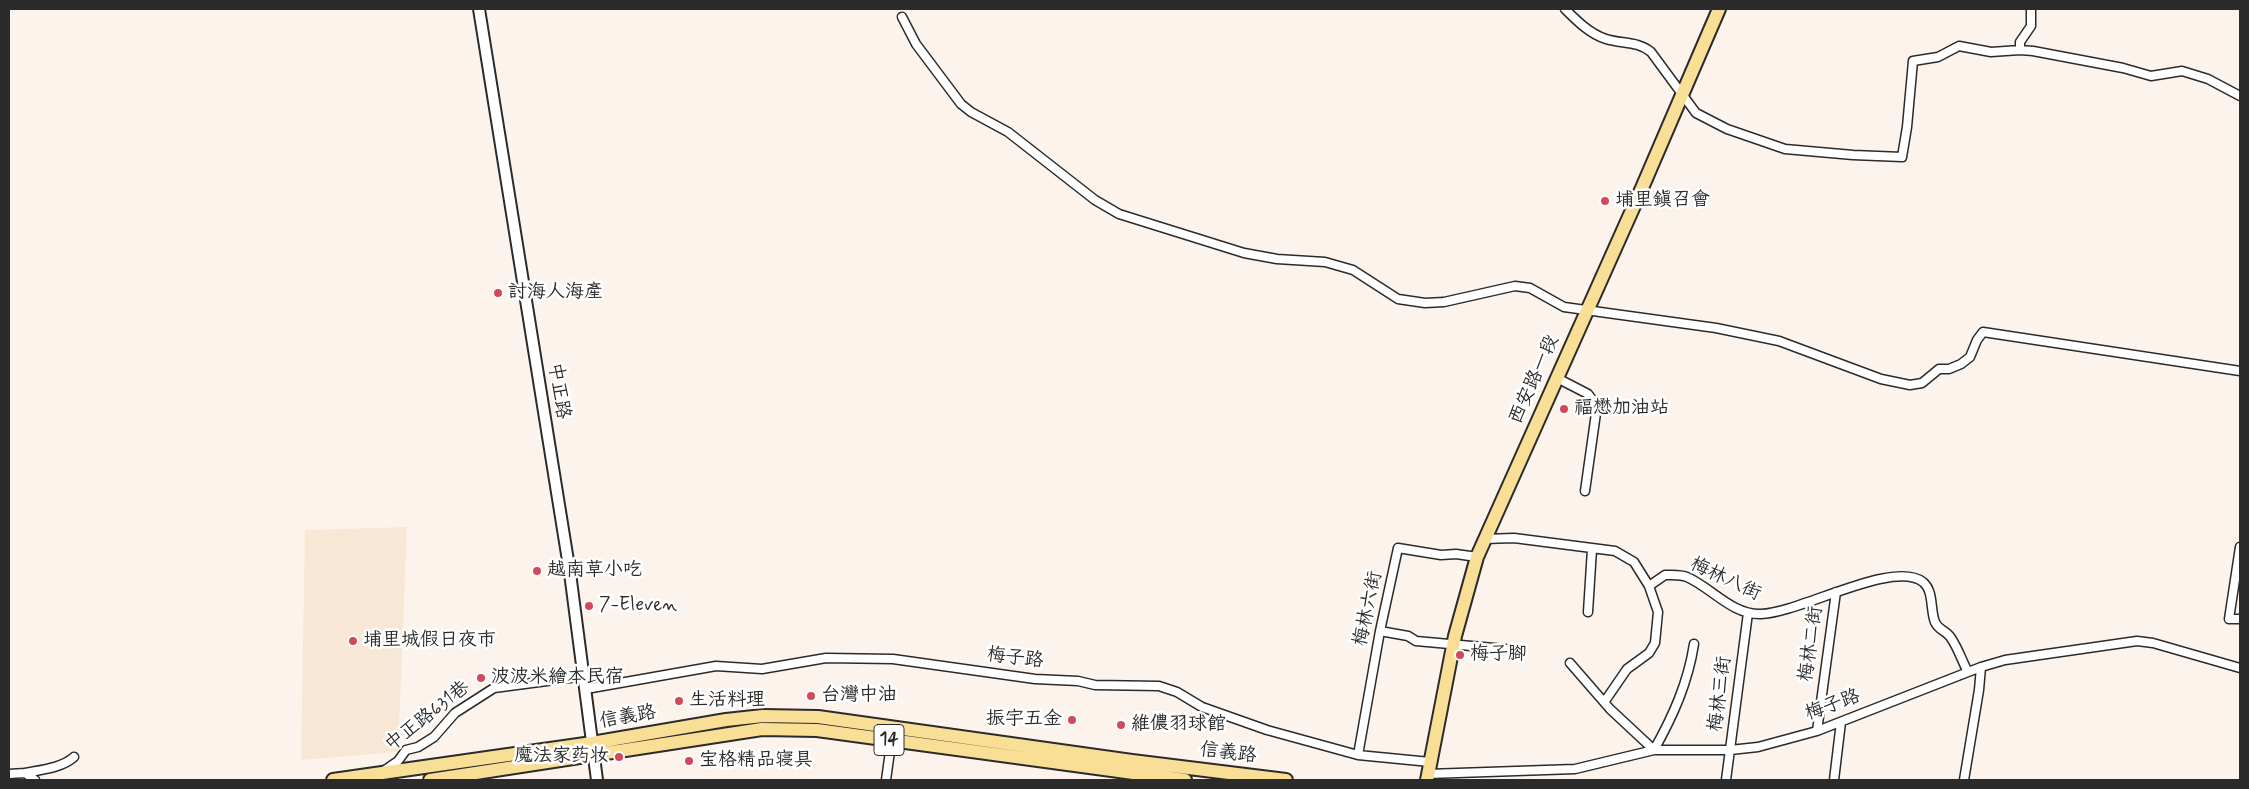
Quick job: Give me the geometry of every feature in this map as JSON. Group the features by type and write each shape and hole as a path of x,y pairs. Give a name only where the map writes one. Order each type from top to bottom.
{"main road":[{"name":"西安路一段","path":"1428,772 1464,597 1477,557 1588,310 1719,9"},
{"name":"信義路","path":"430,780 726,720 763,716 818,717 892,727 1130,772 1286,780"},
{"name":"信義路","path":"333,780 762,729 817,730 1022,756 1185,780"}],"street":[{"name":"中正路","path":"479,9 585,676 597,780"},
{"path":"1565,9 1591,32 1607,40 1645,47 1651,52 1696,113 1710,121 1785,149 1902,157 1907,127 1913,61 1918,58 1938,57 1958,46 1990,52 2020,50 2124,68 2151,76 2182,71 2208,79 2240,96"},
{"path":"2020,50 2020,42 2031,26 2031,9"},
{"path":"902,17 916,44 961,104 971,112 1016,137 1095,200 1119,214 1244,253 1276,259 1325,262 1353,270 1398,299 1425,303 1444,302 1515,286 1530,288 1564,307 1716,328 1778,341 1881,379 1910,385 1922,383 1939,369 1949,369 1961,364 1970,357 1977,340 1983,332 2066,343 2240,371"},
{"path":"1557,378 1588,394 1597,406 1585,491"},
{"path":"1484,539 1514,538 1615,551 1634,562 1649,586 1658,612 1655,642 1649,653 1627,669 1605,701"},
{"name":"梅林六街","path":"1358,755 1380,631 1398,548 1441,555 1456,554 1477,557"},
{"path":"1588,612 1592,549"},
{"path":"2240,550 2229,619 2240,620"},
{"name":"梅林八街","path":"1649,586 1665,574 1685,576 1718,599 1760,615 1778,612 1836,592 1894,576 1924,583 1931,599 1935,622 1951,638 1968,672"},
{"name":"梅林二街","path":"1817,731 1836,592"},
{"name":"梅林三街","path":"1726,780 1748,612"},
{"path":"1380,631 1408,636 1416,641 1453,646 1516,650"},
{"name":"梅子路","path":"586,689 716,666 762,669 826,658 893,659 1034,679 1078,681 1095,685 1159,686 1177,692 1202,707 1267,730 1428,772 1575,769 1654,750 1730,750 1758,747 1817,731 1981,667 2005,660 2137,641 2240,668"},
{"path":"1570,663 1610,709 1654,750 1679,702 1691,666 1694,644"},
{"path":"1964,780 1981,667"},
{"name":"中正路631巷","path":"380,773 398,761 406,750 418,747 434,737 455,713 494,688 585,676"},
{"path":"1834,780 1841,722"},
{"path":"886,780 892,727"},
{"path":"9,774 48,768 70,761 74,757"},
{"path":"24,773 35,780"}],"shaded area":[{"name":"埔里城假日夜市","path":"407,527 398,752 301,760 305,530"}],"place":[{"name":"埔里鎮召會","path":"1605,201"},
{"name":"討海人海產","path":"498,293"},
{"name":"福懋加油站","path":"1564,409"},
{"name":"越南草小吃","path":"537,571"},
{"name":"7-Eleven","path":"589,606"},
{"name":"埔里城假日夜市","path":"353,641"},
{"name":"梅子腳","path":"1460,655"},
{"name":"波波米繪本民宿","path":"481,678"},
{"name":"台灣中油","path":"811,696"},
{"name":"生活料理","path":"679,701"},
{"name":"振宇五金","path":"1072,720"},
{"name":"維儂羽球館","path":"1121,725"},
{"name":"魔法家药妆","path":"619,757"},
{"name":"宝格精品寝具","path":"689,761"}]}
